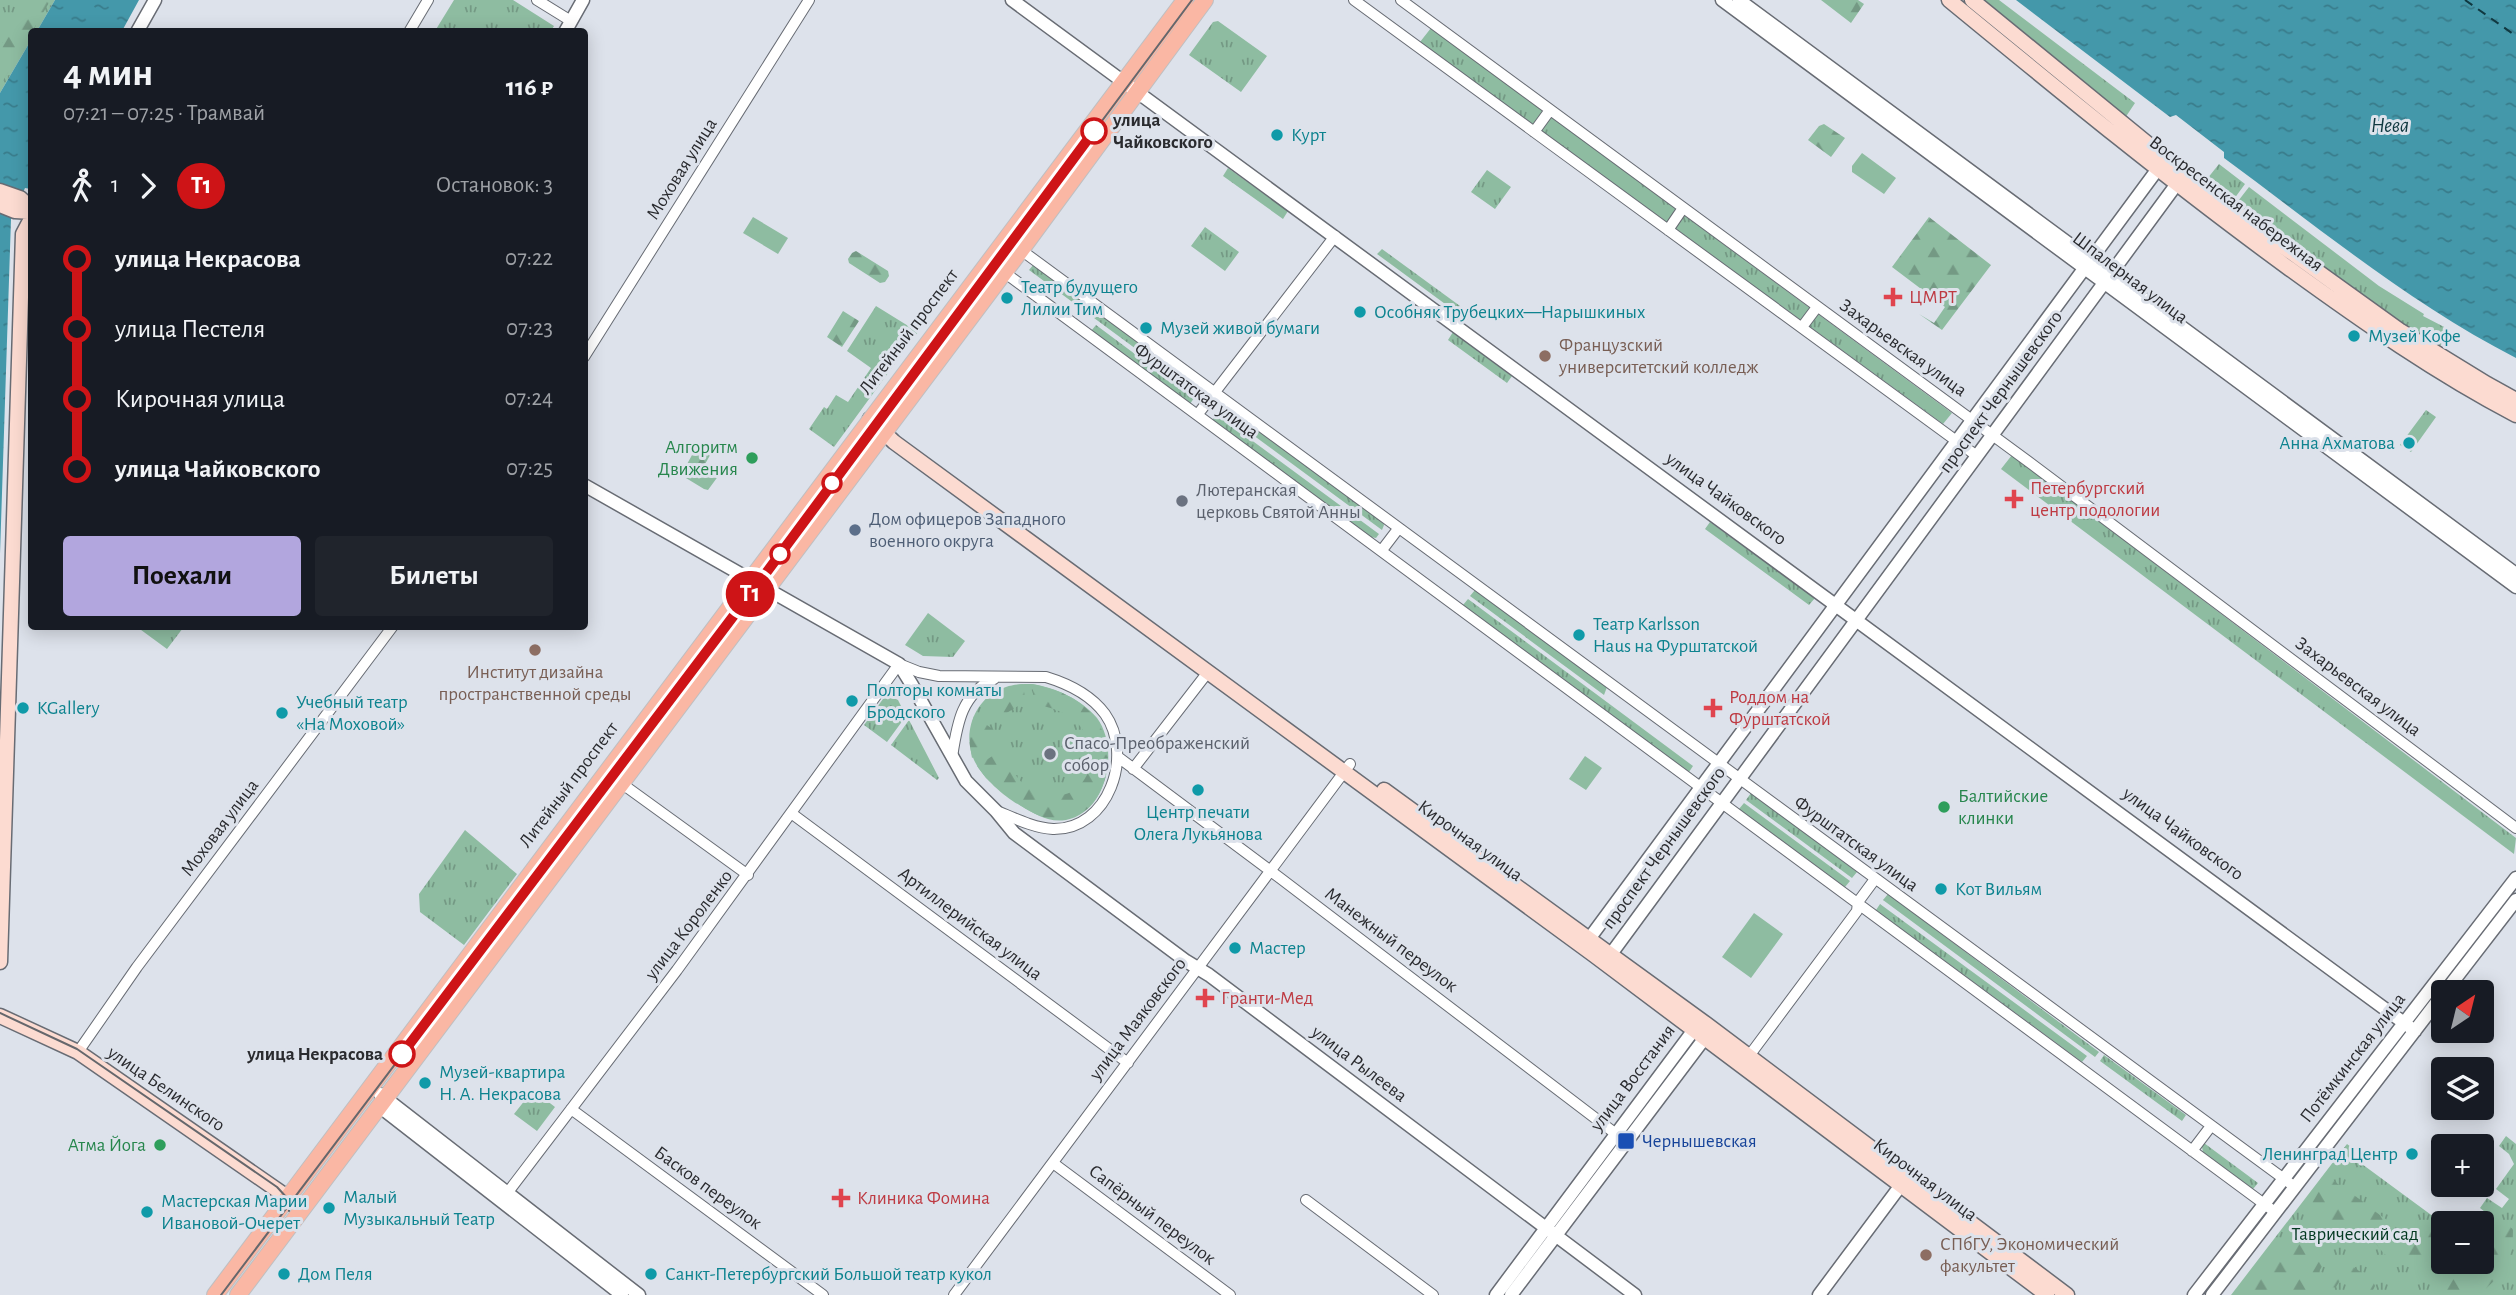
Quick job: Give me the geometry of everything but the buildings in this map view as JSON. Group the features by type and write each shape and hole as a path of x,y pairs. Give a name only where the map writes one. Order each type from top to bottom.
{"main road":[{"name":"Литейный проспект","path":"215,1295 1185,0"},
{"name":"Литейный проспект","path":"238,1295 768,589 1205,0"},
{"name":"Воскресенская набережная","path":"1950,0 2176,185 2391,342 2516,415"},
{"name":"Воскресенская набережная","path":"1972,0 2175,167 2399,330 2516,400"},
{"path":"0,191 28,210"},
{"path":"0,205 18,204"},
{"path":"0,962 23,234 28,222"},
{"name":"Кирочная улица","path":"870,419 1208,671 1611,954 1701,1031 1749,1056 2047,1295"},
{"name":"Кирочная улица","path":"885,431 1347,768 1594,956 1701,1031 1904,1181 2067,1295"},
{"name":"улица Белинского","path":"0,1016 78,1052 303,1208"}],"street":[{"path":"140,28 155,0"},
{"path":"411,28 428,0"},
{"path":"537,0 568,26 583,0"},
{"name":"Моховая улица","path":"588,351 809,0"},
{"name":"улица Чайковского","path":"1012,0 2410,1026"},
{"path":"1354,0 1978,456"},
{"name":"Захарьевская улица","path":"1401,0 1993,435 2516,828"},
{"name":"Шпалерная улица","path":"1722,0 2087,264"},
{"name":"Шпалерная улица","path":"1739,0 2516,587"},
{"path":"1534,132 1550,110"},
{"path":"2175,167 2176,185"},
{"name":"проспект Чернышевского","path":"2157,170 1589,939 1594,956 1611,954 2176,185"},
{"path":"1668,230 1683,208"},
{"path":"1198,414 1335,236"},
{"name":"Фурштатская улица","path":"1021,250 2289,1183"},
{"name":"Фурштатская улица","path":"989,261 2270,1208"},
{"name":"Шпалерная улица","path":"2107,279 2516,574"},
{"path":"1802,327 1817,307"},
{"path":"588,487 898,664 928,675 1046,677 1061,681 1085,695 1106,716 1114,731 1118,757 1112,787 1105,799 1084,821 1070,827 1040,826 996,811 974,791 898,664"},
{"path":"1382,550 1398,529"},
{"name":"Моховая улица","path":"78,1052 145,957 390,630"},
{"name":"улица Короленко","path":"505,1197 748,875 898,664"},
{"path":"1133,769 1208,671"},
{"path":"952,758 956,728 967,701 982,685 997,677"},
{"name":"Манежный переулок","path":"1118,757 1621,1138"},
{"name":"улица Маяковского","path":"954,1295 1347,768"},
{"path":"621,783 748,875"},
{"name":"улица Рылеева","path":"996,811 1014,833 1635,1295"},
{"name":"Артиллерийская улица","path":"791,813 1128,1063"},
{"name":"Потёмкинская улица","path":"2212,1295 2270,1208 2410,1026 2516,878"},
{"path":"1749,1056 1857,911 1858,902 1875,879"},
{"name":"Потёмкинская улица","path":"2454,980 2516,900"},
{"name":"Потёмкинская улица","path":"2410,1026 2431,1006"},
{"name":"улица Восстания","path":"1511,1295 1551,1232 1701,1031"},
{"path":"366,1092 380,1094 382,1102 505,1197 639,1295"},
{"name":"Басков переулок","path":"571,1109 823,1295"},
{"path":"2192,1150 2211,1126"},
{"name":"Сапёрный переулок","path":"1053,1163 1230,1295"},
{"path":"1819,1295 1904,1181"},
{"path":"505,1197 622,1295"},
{"path":"1307,1200 1433,1295"},
{"name":"Потёмкинская улица","path":"2194,1295 2270,1208"},
{"name":"улица Восстания","path":"1496,1295 1551,1232"}],"green space":[{"path":"0,0 55,0 39,28 28,28 28,45 0,93"},
{"path":"25,0 50,1 34,28 28,28 28,38 0,86 0,48"},
{"path":"454,0 513,0 554,26 553,28 437,28"},
{"path":"1821,0 1858,0 1864,4 1851,23"},
{"path":"1982,0 1999,0 2135,103 2125,118"},
{"path":"1218,21 1267,56 1241,92 1189,55 1213,22"},
{"path":"1431,28 1952,413 1943,424 1420,42"},
{"path":"1824,124 1845,138 1831,157 1808,140 1819,126"},
{"path":"1862,153 1896,178 1884,194 1852,172 1852,166"},
{"path":"2219,164 2245,184 2234,199 2228,195 2230,192 2214,180 2211,182 2207,179"},
{"path":"1228,168 1288,211 1283,219 1223,176"},
{"path":"1487,170 1511,187 1495,209 1471,192"},
{"path":"2249,187 2379,286 2424,314 2423,316 2450,330 2439,348 2235,205"},
{"path":"753,217 788,238 778,254 743,233"},
{"path":"1929,217 1991,265 1942,330 1919,314 1934,323 1945,307 1892,267"},
{"path":"1205,227 1239,252 1225,271 1191,246"},
{"path":"1382,249 1471,314 1467,320 1377,254"},
{"path":"856,251 888,271 889,276 885,282 880,283 849,263 848,259"},
{"path":"1034,264 1201,388 1197,394 1029,270"},
{"path":"876,306 918,332 834,447 809,429 836,395 848,402 871,368 847,351"},
{"path":"843,311 859,321 842,347 827,337"},
{"path":"1096,325 1194,398 1190,404 1091,331"},
{"path":"1453,332 1512,376 1507,383 1448,340"},
{"path":"1224,404 1383,522 1382,530 1219,410"},
{"path":"2426,410 2436,417 2411,452 2400,445"},
{"path":"1216,414 1379,534 1376,538 1371,537 1212,420"},
{"path":"702,443 714,448 704,466 719,475 708,490 681,475 697,446"},
{"path":"2012,455 2516,838 2514,854 2001,469"},
{"path":"1710,522 1815,598 1809,605 1705,529"},
{"path":"1475,590 1607,687 1604,695 1470,596"},
{"path":"1468,599 1693,766 1689,772 1463,605"},
{"path":"928,613 965,641 953,657 923,656 905,645"},
{"path":"141,630 181,630 167,649"},
{"path":"1023,684 1026,705 1018,706 1005,714 985,700 1002,689"},
{"path":"1032,684 1059,692 1091,711 1104,731 1108,746 1106,778 1100,792 1080,815 1066,820 1042,817 1009,798 983,774 970,749 969,738 974,716 987,698 1009,686"},
{"path":"1032,684 1061,693 1085,707 1101,729 1108,758 1092,759 1087,737 1075,721 1057,710 1035,705"},
{"path":"888,695 898,700 906,716 887,742 864,725"},
{"path":"974,716 994,730 993,745 972,758 970,737"},
{"path":"909,720 939,778 937,780 891,745"},
{"path":"997,753 1023,784 1010,798 986,778 977,766"},
{"path":"1585,756 1602,768 1586,790 1569,779"},
{"path":"1091,765 1107,766 1104,783 1088,808 1077,816 1050,819 1020,805 1029,788 1049,795 1067,794 1081,784"},
{"path":"1751,793 1857,872 1852,878 1746,800"},
{"path":"1744,803 1850,881 1845,887 1739,809"},
{"path":"465,830 517,874 464,945 420,912 419,894"},
{"path":"1888,894 2099,1052 2095,1057 1883,900"},
{"path":"1880,904 2087,1056 2082,1062 1876,910"},
{"path":"1754,913 1783,934 1751,978 1722,957"},
{"path":"2104,1055 2186,1115 2182,1121 2100,1061"},
{"path":"533,1090 555,1107 537,1131 514,1114"},
{"name":"Таврический сад","path":"2506,1136 2516,1144 2516,1295 2231,1295 2347,1144 2355,1150 2351,1156 2431,1215 2431,1274 2494,1274 2494,1211 2484,1211 2480,1208 2487,1198 2502,1208 2509,1199 2496,1189 2514,1164 2509,1154 2499,1146"},
{"path":"2204,1143 2258,1183 2253,1189 2203,1152"},
{"path":"2325,1175 2365,1203 2349,1219 2329,1219 2305,1203"},
{"path":"2373,1210 2418,1242 2431,1224 2431,1261 2419,1266 2404,1259 2390,1259 2372,1237 2370,1217"},
{"path":"2500,1220 2513,1229 2509,1259 2500,1273 2479,1295 2440,1295 2451,1274 2494,1274 2494,1229"},
{"path":"2304,1229 2319,1240 2325,1261 2308,1291 2293,1295 2234,1295 2264,1257 2290,1243"},
{"path":"2336,1259 2372,1279 2375,1286 2372,1292 2366,1295 2362,1293 2344,1274 2336,1287 2329,1288 2325,1284 2326,1277"}],"water":[{"path":"55,0 139,0 124,28 39,28"},
{"name":"Нева","path":"2016,0 2516,0 2516,358 2439,314 2366,264 2224,158 2224,152 2176,115 2170,117"},
{"path":"28,45 28,188 25,188 11,219 0,554 0,93"}],"ferry route":[{"path":"2465,0 2516,36"}],"tram line":[{"path":"221,1295 758,583 1192,0"},
{"name":"Т1","path":"402,1054 769,569 1094,131"},
{"path":"0,1013 77,1049 277,1187 288,1199 289,1211"}],"place":[{"name":"улица Чайковского","path":"1094,131"},
{"name":"Курт","path":"1277,135"},
{"name":"ЦМРТ","path":"1893,297"},
{"name":"Театр будущего Лилии Тим","path":"1007,298"},
{"name":"Особняк Трубецких—Нарышкиных","path":"1360,312"},
{"name":"Музей живой бумаги","path":"1146,328"},
{"name":"Музей Кофе","path":"2354,336"},
{"name":"Французский университетский колледж","path":"1545,356"},
{"name":"Анна Ахматова","path":"2409,443"},
{"name":"Алгоритм Движения","path":"752,458"},
{"name":"Петербургский центр подологии","path":"2014,499"},
{"name":"Лютеранская церковь Святой Анны","path":"1182,501"},
{"name":"Дом офицеров Западного военного округа","path":"855,530"},
{"name":"Театр Karlsson Haus на Фурштатской","path":"1579,635"},
{"name":"Институт дизайна пространственной среды","path":"535,650"},
{"name":"Полторы комнаты Бродского","path":"852,701"},
{"name":"KGallery","path":"23,708"},
{"name":"Роддом на Фурштатской","path":"1713,708"},
{"name":"Учебный театр «На Моховой»","path":"282,713"},
{"name":"Спасо-Преображенский собор","path":"1050,754"},
{"name":"Центр печати Олега Лукьянова","path":"1198,790"},
{"name":"Балтийские клинки","path":"1944,807"},
{"name":"Кот Вильям","path":"1941,889"},
{"name":"Мастер","path":"1235,948"},
{"name":"Гранти-Мед","path":"1205,998"},
{"name":"улица Некрасова","path":"402,1054"},
{"name":"Музей-квартира Н. А. Некрасова","path":"425,1083"},
{"name":"Чернышевская","path":"1626,1141"},
{"name":"Атма Йога","path":"160,1145"},
{"name":"Ленинград Центр","path":"2412,1154"},
{"name":"Клиника Фомина","path":"841,1198"},
{"name":"Малый Музыкальный Театр","path":"329,1208"},
{"name":"Мастерская Марии Ивановой-Очерет","path":"147,1212"},
{"name":"СПбГУ, Экономический факультет","path":"1926,1255"},
{"name":"Дом Пеля","path":"284,1274"},
{"name":"Санкт-Петербургский Большой театр кукол","path":"651,1274"}]}
